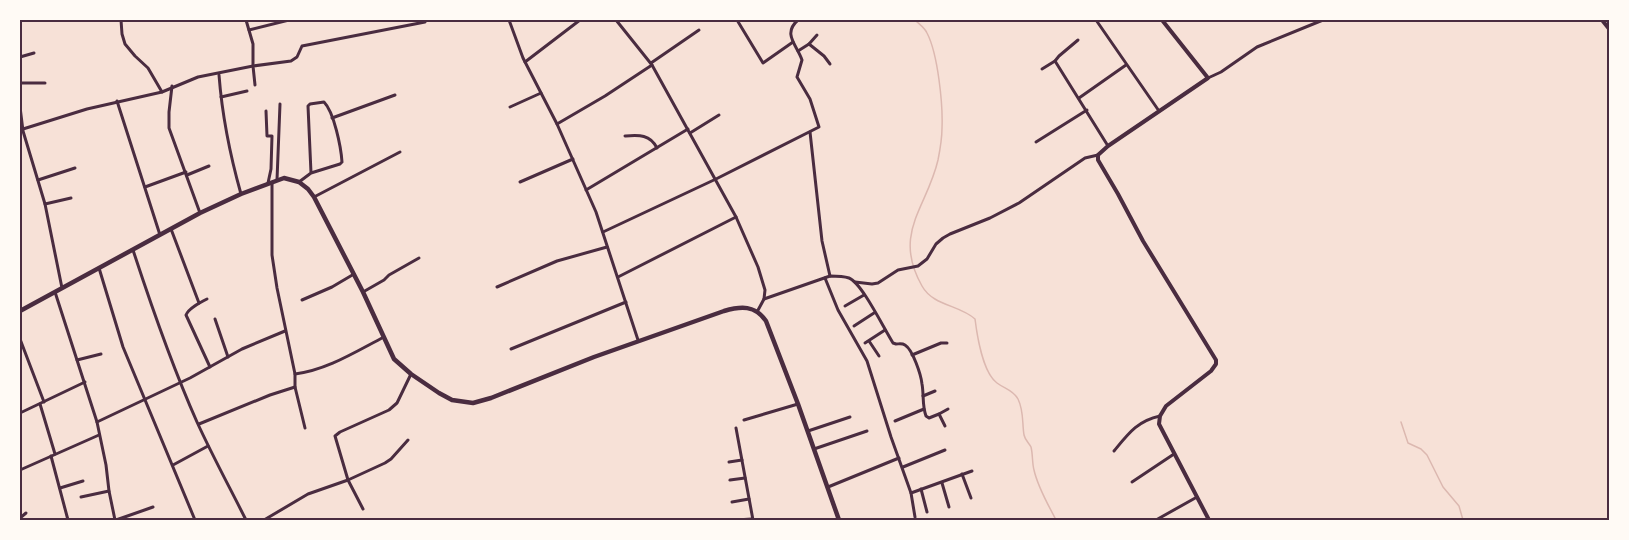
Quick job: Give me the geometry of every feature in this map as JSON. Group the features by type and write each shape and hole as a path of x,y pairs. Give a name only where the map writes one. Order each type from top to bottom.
{"main road":[{"path":"20,311 200,213 272,181 289,179 299,182 314,197 363,292 394,359 411,374 446,398 460,402 473,403 491,398 594,357 736,308 748,308 757,312 766,321 840,520"}],"street":[{"path":"122,20 125,44 148,68 162,92"},
{"path":"246,20 254,52 255,85"},
{"path":"249,30 289,20"},
{"path":"509,20 525,62 557,124 603,232 639,342"},
{"path":"525,62 580,20"},
{"path":"616,20 651,64 736,217 758,267 765,290 764,299 757,312"},
{"path":"737,20 763,63 793,42"},
{"path":"603,232 819,127 810,99 797,77 802,60 793,42 791,28 798,20"},
{"path":"1096,20 1159,111"},
{"path":"1162,20 1208,78"},
{"path":"764,299 827,277 846,277 855,282 872,284 878,283 896,271 918,266 927,259 936,244 943,238 990,218 1018,203 1085,158 1098,155 1159,111 1250,51 1323,20"},
{"path":"1602,20 1610,30"},
{"path":"22,131 117,101 162,92 198,77 291,61 297,57 300,48 304,46 425,22"},
{"path":"557,124 605,96 699,30"},
{"path":"798,51 817,35"},
{"path":"1042,69 1055,61 1078,40"},
{"path":"808,44 821,53 830,64"},
{"path":"20,57 34,53"},
{"path":"1055,61 1108,146"},
{"path":"1079,98 1126,64"},
{"path":"219,74 221,97 241,194"},
{"path":"20,83 45,83"},
{"path":"172,86 169,128 200,213"},
{"path":"221,97 247,91"},
{"path":"510,107 541,93"},
{"path":"332,118 395,95"},
{"path":"117,101 160,235"},
{"path":"299,182 311,173 342,162 332,118 326,103 309,105 311,173"},
{"path":"272,181 280,104"},
{"path":"20,107 22,131 45,204 62,288"},
{"path":"1036,142 1087,110"},
{"path":"266,111 267,136 272,136 272,255 295,374 295,387 305,428"},
{"path":"586,190 719,115"},
{"path":"810,132 827,277 838,310 867,361 912,493 915,517"},
{"path":"626,136 646,137 657,149"},
{"path":"314,197 400,152"},
{"path":"1098,155 1099,164 1143,241 1216,360 1211,371 1166,406 1160,416 1160,427 1209,520"},
{"path":"520,183 573,159"},
{"path":"145,187 209,166"},
{"path":"38,180 75,168"},
{"path":"45,204 71,198"},
{"path":"618,276 736,217"},
{"path":"171,230 199,303"},
{"path":"496,287 557,261 607,247"},
{"path":"133,250 159,329 180,382 198,424 246,520"},
{"path":"363,292 419,258"},
{"path":"99,268 118,332 195,520"},
{"path":"302,300 354,274"},
{"path":"855,282 893,343 902,343 912,355 921,379 924,409 928,417 948,409"},
{"path":"55,292 97,422 116,520 153,507"},
{"path":"845,306 864,295"},
{"path":"207,299 186,315 210,367"},
{"path":"511,349 626,302"},
{"path":"854,326 874,312"},
{"path":"215,319 228,357"},
{"path":"879,356 867,342 885,330"},
{"path":"97,422 285,331"},
{"path":"295,374 311,372 327,366 384,337"},
{"path":"20,339 42,403 68,520"},
{"path":"912,355 935,345 947,343"},
{"path":"77,360 101,354"},
{"path":"363,509 348,480 335,436 394,406 411,374"},
{"path":"20,413 85,382"},
{"path":"198,424 295,387"},
{"path":"923,396 935,391"},
{"path":"744,420 798,404"},
{"path":"896,421 924,409"},
{"path":"939,414 945,426"},
{"path":"1114,451 1134,428 1150,418 1160,416"},
{"path":"807,431 850,417"},
{"path":"736,428 752,520 736,520"},
{"path":"814,449 867,431"},
{"path":"20,470 99,435"},
{"path":"264,520 308,494 348,480 391,459 408,440"},
{"path":"173,465 209,446"},
{"path":"903,467 945,450"},
{"path":"1132,482 1174,454"},
{"path":"828,488 899,458"},
{"path":"729,462 742,460"},
{"path":"912,493 972,471"},
{"path":"962,474 971,498"},
{"path":"730,480 745,478"},
{"path":"60,488 83,481"},
{"path":"942,483 949,507"},
{"path":"921,489 927,512"},
{"path":"81,497 109,491"},
{"path":"1156,520 1197,497"},
{"path":"732,502 749,499"},
{"path":"20,518 26,513"}],"waterway":[{"path":"915,20 926,31 931,42 941,93 942,118 938,160 911,235 910,251 914,267 927,293 975,319 988,371 997,383 1018,399 1022,412 1024,435 1031,447 1036,477 1056,520"},
{"path":"1401,422 1408,443 1421,449 1427,455 1443,487 1459,506 1463,520"}]}
